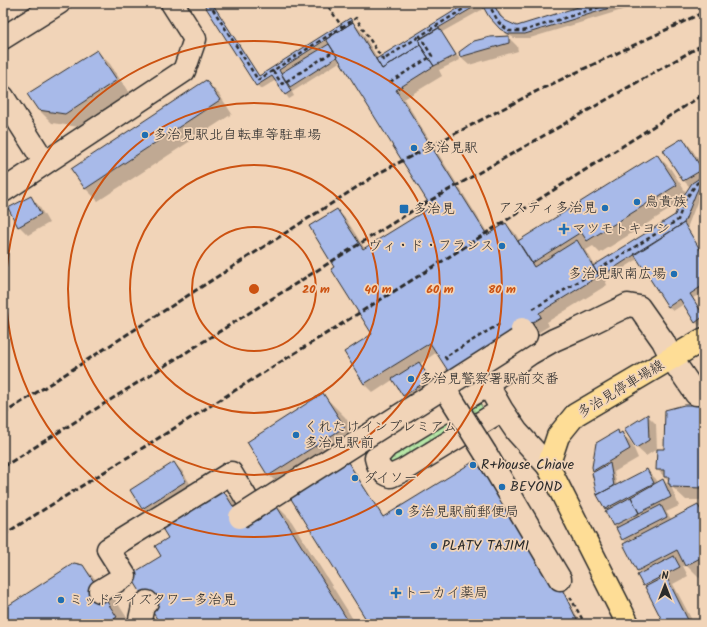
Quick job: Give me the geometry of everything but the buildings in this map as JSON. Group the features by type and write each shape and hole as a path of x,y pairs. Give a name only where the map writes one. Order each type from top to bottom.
{"main road":[{"name":"多治見停車場線","path":"548,466 558,436 575,415 704,339"},
{"path":"548,466 628,624"}],"street":[{"path":"3,38 59,3"},
{"path":"3,191 184,71 195,39 172,3"},
{"path":"3,98 46,163"},
{"path":"502,410 404,470 391,476 384,473 377,464 376,458 387,446 488,385 489,382 502,372 554,340 628,304 638,307 663,341 672,359 696,394 704,394"},
{"path":"100,592 125,576 108,549 231,473 246,513 526,335 522,329"},
{"path":"488,385 502,410 517,432 548,466"},
{"path":"444,387 486,454 560,579"}],"path":[{"path":"209,3 258,80 356,18 383,60 473,3"},
{"path":"326,3 342,27"},
{"path":"488,3 499,23 509,31 522,31 612,3"},
{"path":"390,82 432,56 420,36"},
{"path":"273,71 282,84 334,51"},
{"path":"533,309 597,272 678,220 685,200 697,183 704,178"},
{"path":"560,579 585,624"}],"green space":[{"path":"477,399 486,413 390,469 386,454"}],"railway":[{"path":"3,414 379,173 537,91 704,12"},
{"path":"3,467 412,211 704,44"},
{"path":"3,535 441,262 704,94"}],"place":[{"name":"多治見駅北自転車等駐車場","path":"145,135"},
{"name":"多治見駅","path":"414,148"},
{"name":"鳥貴族","path":"637,202"},
{"name":"アスティ多治見","path":"605,208"},
{"name":"多治見","path":"404,209"},
{"name":"マツモトキヨシ","path":"564,229"},
{"name":"ヴィ・ド・フランス","path":"502,246"},
{"name":"多治見駅南広場","path":"674,274"},
{"name":"多治見警察署駅前交番","path":"411,379"},
{"name":"くれたけインプレミアム 多治見駅前","path":"296,435"},
{"name":"R+house Chiave","path":"473,465"},
{"name":"ダイソー","path":"355,478"},
{"name":"BEYOND","path":"502,487"},
{"name":"多治見駅前郵便局","path":"399,512"},
{"name":"PLATY TAJIMI","path":"434,546"},
{"name":"トーカイ薬局","path":"396,593"},
{"name":"ミッドライズタワー多治見","path":"61,600"}]}
